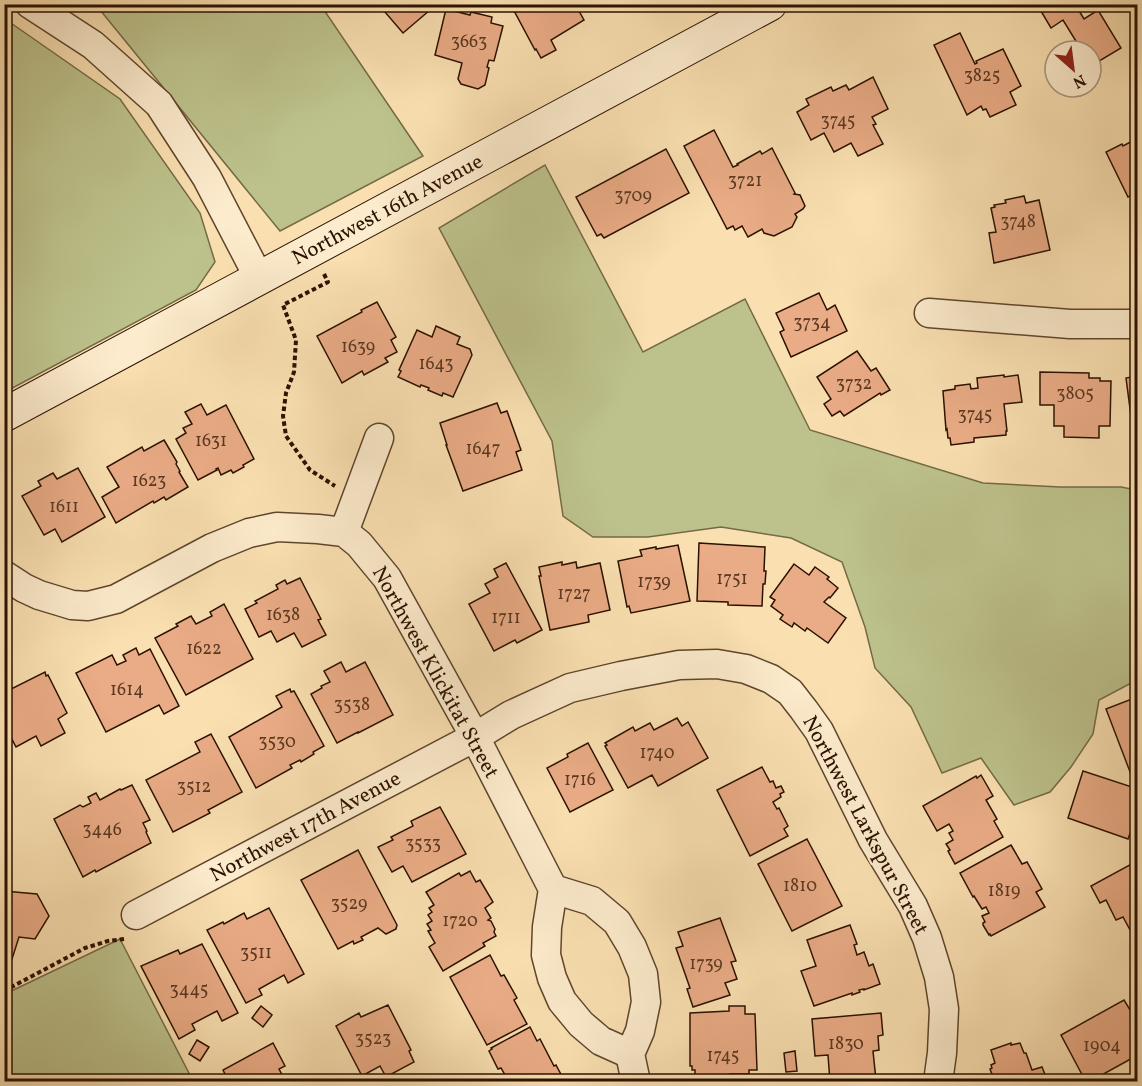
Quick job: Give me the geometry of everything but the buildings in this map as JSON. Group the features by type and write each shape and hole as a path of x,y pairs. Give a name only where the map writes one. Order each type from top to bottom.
{"street":[{"path":"30,4 93,45 159,104 207,178 259,278"},
{"name":"Northwest 16th Avenue","path":"4,415 770,4"},
{"path":"929,313 1070,324 1137,322"},
{"path":"4,574 39,595 72,605 88,606 116,599 212,548 249,533 277,527 344,532 379,438"},
{"name":"Northwest Klickitat Street","path":"344,532 359,544 387,578 475,737 553,889"},
{"name":"Northwest Larkspur Street","path":"475,737 511,715 570,688 679,665 717,664 746,669 771,679 790,692 819,731 873,840 913,906 927,938 939,977 944,1009 938,1082"},
{"name":"Northwest 17th Avenue","path":"136,915 475,737"},
{"path":"630,1054 601,1041 581,1024 562,1001 552,978 546,955 547,927 553,889 592,901 617,922 632,947 643,974 646,1002 640,1031 630,1054 636,1082"}],"path":[{"path":"311,250 328,282 283,305 296,340 294,372 286,393 283,416 286,436 310,470 356,500"},
{"path":"4,991 96,943 143,938 136,915"}],"green space":[{"path":"96,5 331,5 326,13 423,156 280,231"},
{"path":"8,21 120,99 200,213 215,262 196,290 5,392 4,24"},
{"path":"545,165 643,352 745,299 810,430 983,483 1121,487 1137,490 1137,680 1099,700 1093,734 1071,767 1050,792 1014,805 981,758 942,773 911,707 875,668 865,627 842,562 791,538 721,527 648,537 593,537 563,516 552,441 439,228"},
{"path":"120,939 193,1081 5,1081 5,994"}]}
